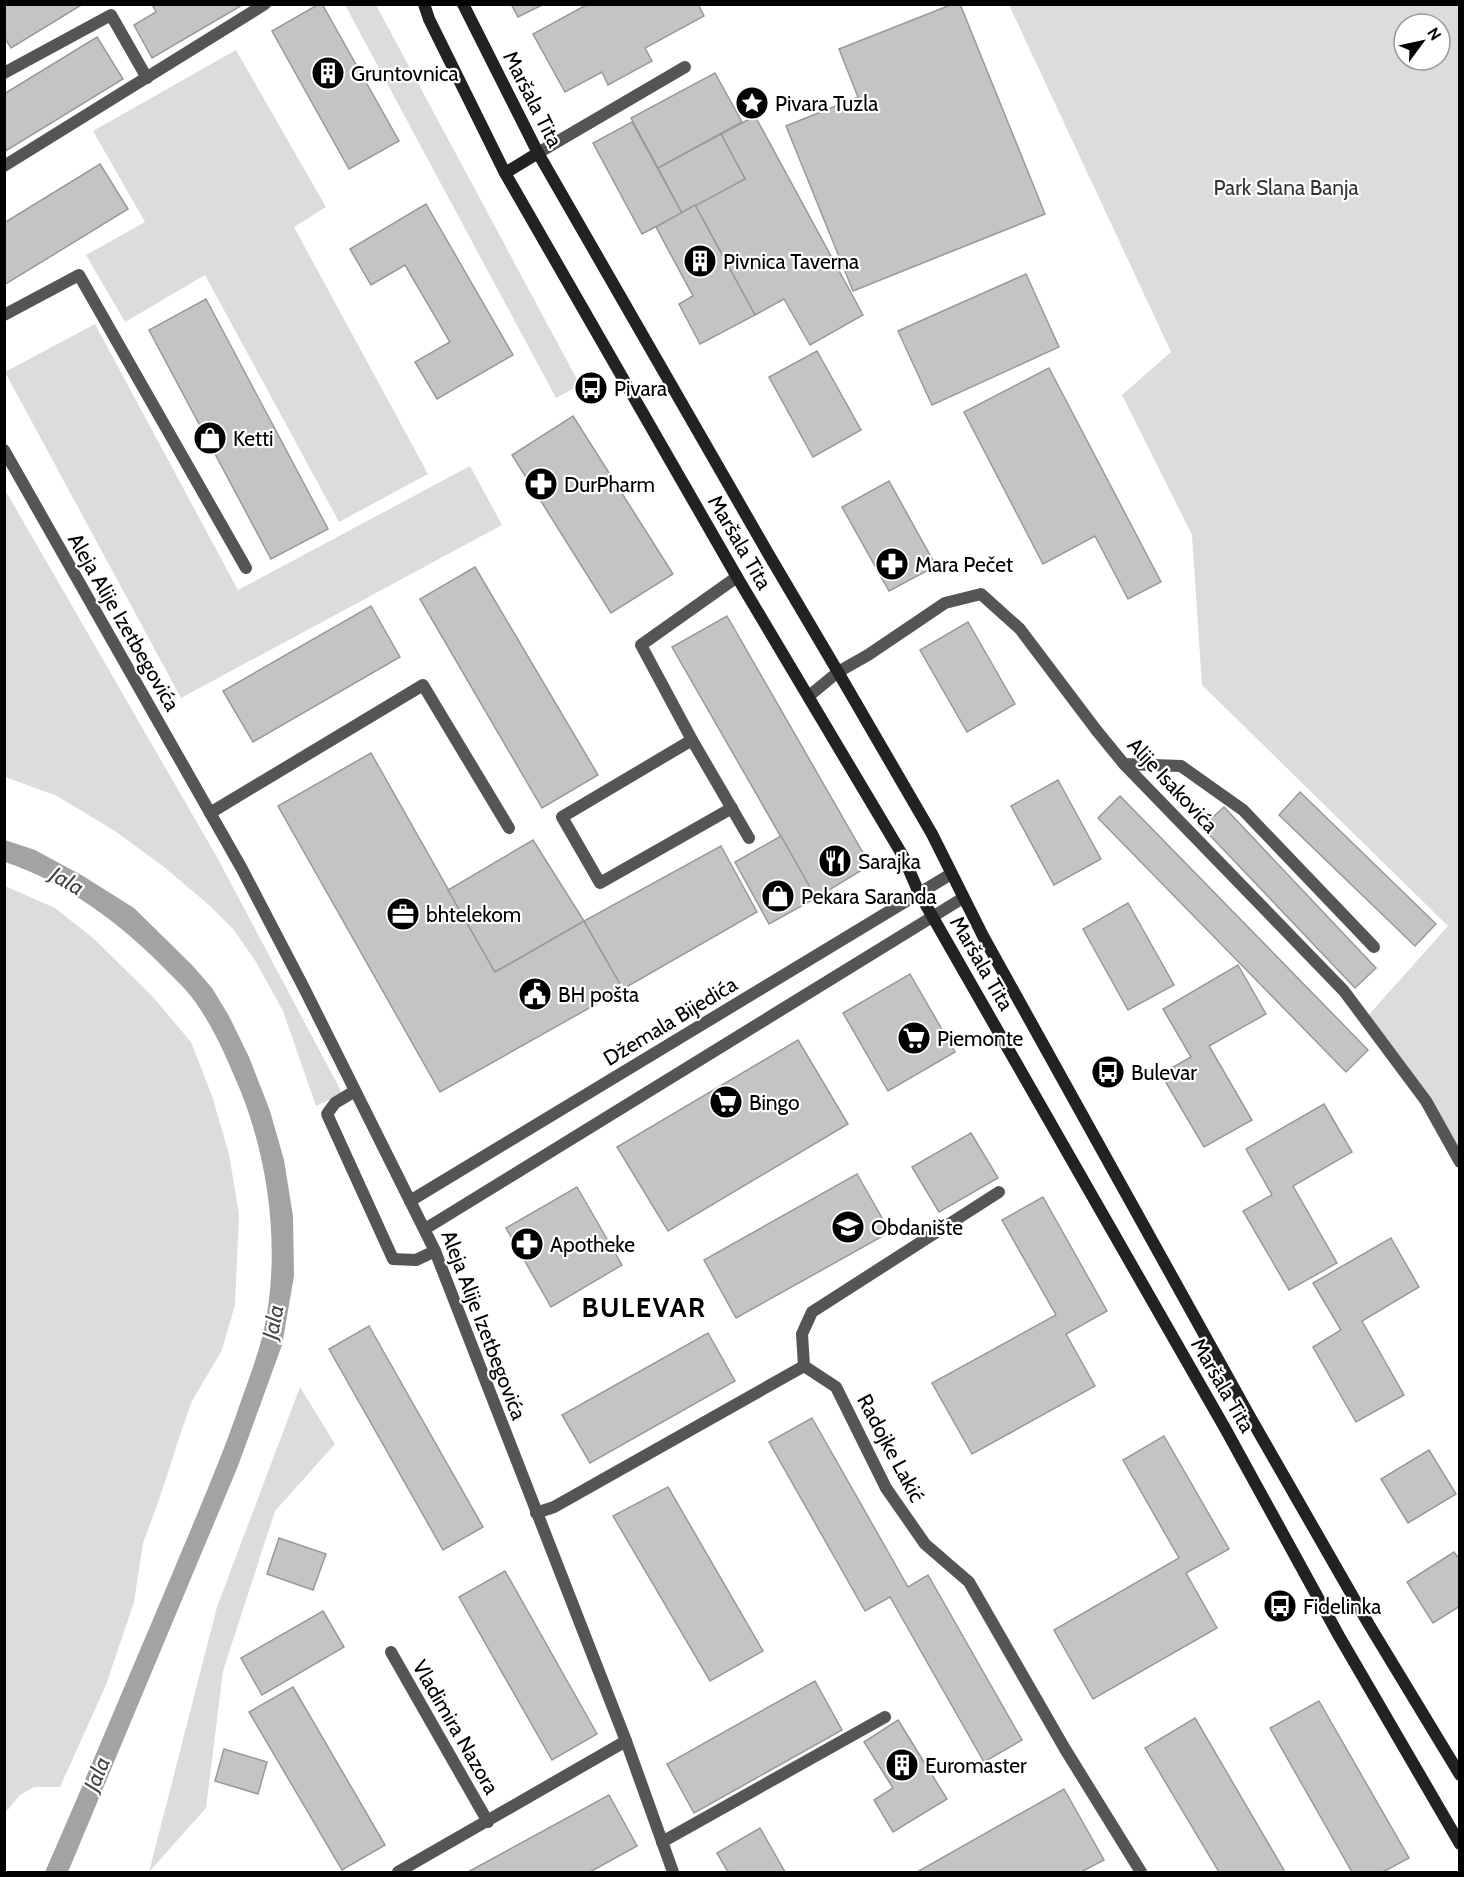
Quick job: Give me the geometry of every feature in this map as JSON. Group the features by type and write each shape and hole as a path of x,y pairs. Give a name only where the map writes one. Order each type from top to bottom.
{"main road":[{"name":"Maršala Tita","path":"424,4 429,19 505,173 737,577 903,856 919,893 1226,1430 1339,1636 1460,1844"},
{"name":"Maršala Tita","path":"463,4 538,153 932,834 983,936 1250,1417 1368,1623 1460,1774"},
{"path":"505,173 538,153"}],"street":[{"path":"4,166 265,4"},
{"path":"4,73 111,15 147,78"},
{"path":"538,153 685,67"},
{"path":"4,315 79,275 246,568"},
{"name":"Aleja Alije Izetbegovića","path":"4,450 257,899 425,1229 626,1741 673,1872"},
{"path":"737,577 641,645 692,740 749,838"},
{"name":"Alije Isakovića","path":"809,696 838,672 868,655 945,603 981,594 1020,629 1124,764 1344,992 1426,1101 1460,1162"},
{"path":"210,813 423,685 509,828"},
{"path":"692,740 562,817 600,883 732,808"},
{"path":"1124,764 1181,766 1243,810 1374,947"},
{"name":"Džemala Bijedića","path":"410,1201 951,874"},
{"path":"425,1229 963,898"},
{"path":"356,1091 335,1103 327,1114 393,1260 416,1260 435,1251"},
{"path":"536,1513 554,1507 804,1366 802,1334 812,1312 999,1192"},
{"name":"Radojke Lakić","path":"804,1366 836,1387 886,1488 903,1513 925,1544 969,1582 1065,1749 1141,1872"},
{"name":"Vladimira Nazora","path":"391,1652 488,1822"},
{"path":"662,1842 885,1717"},
{"name":"Vladimira Nazora","path":"398,1872 626,1741"}],"green space":[{"path":"345,5 376,5 580,385 556,398"},
{"name":"Park Slana Banja","path":"1009,5 1459,5 1459,1162 1365,1019 1448,926 1202,685 1192,535 1122,395 1171,352"},
{"path":"236,50 326,207 294,227 428,474 339,522 205,275 125,322 86,255 145,222 93,131"},
{"path":"95,324 238,590 470,466 502,525 181,698 5,372"},
{"path":"4,488 218,859 342,1093 339,1095 316,1106 283,1011 256,962 234,930 209,905 164,867 115,831 57,796 5,777"},
{"path":"5,886 55,908 94,939 152,996 191,1042 212,1096 229,1154 239,1215 235,1305 222,1350 192,1401 143,1543 134,1602 106,1685 60,1787 34,1787 20,1795 5,1813"},
{"path":"300,1387 335,1444 275,1511 223,1671 206,1808 149,1872 217,1607"}],"water":[{"name":"Jala","path":"5,840 35,850 83,876 134,908 212,988 249,1057 270,1111 284,1160 293,1216 294,1276 282,1345 238,1466 68,1872 45,1872 195,1520 253,1368 263,1334 268,1304 272,1242 265,1180 251,1120 226,1057 203,1013 177,980 110,920 70,892 27,870 5,862"}],"building":[{"path":"4,4 83,4 11,48 4,37"},
{"path":"152,4 244,4 152,58 134,25 156,12"},
{"name":"Gruntovnica","path":"322,4 399,141 349,169 272,31"},
{"path":"511,4 541,4 542,5 518,17"},
{"path":"588,4 698,4 704,16 645,48 652,61 608,85 602,72 565,92 533,34"},
{"path":"953,4 960,4 1045,214 853,291 786,126 858,97 839,49"},
{"path":"97,37 123,79 4,152 4,94"},
{"path":"715,73 742,122 658,168 631,118"},
{"path":"755,116 863,315 810,345 784,299 755,315 695,205 745,179 721,134"},
{"path":"632,122 682,213 642,234 593,143"},
{"path":"721,134 745,179 682,213 658,168"},
{"path":"100,164 128,209 4,285 4,223"},
{"path":"426,204 513,355 437,399 415,362 450,342 405,265 371,285 350,249"},
{"name":"Pivnica Taverna","path":"695,205 755,315 700,344 679,304 693,296 656,227"},
{"path":"1026,274 1059,347 932,405 898,331"},
{"path":"206,299 328,529 271,559 149,330"},
{"path":"817,351 861,430 813,457 769,377"},
{"path":"1049,368 1161,582 1128,599 1095,536 1043,564 964,412"},
{"path":"573,416 673,574 611,613 512,455"},
{"path":"889,481 936,566 889,591 842,507"},
{"path":"475,567 598,775 542,808 420,599"},
{"path":"371,606 400,657 253,742 223,691"},
{"path":"727,616 870,865 816,898 672,647"},
{"path":"968,622 1015,704 967,732 920,650"},
{"path":"371,753 495,972 584,921 623,989 440,1092 278,806"},
{"path":"1058,780 1101,859 1054,885 1011,806"},
{"path":"1300,792 1436,924 1415,946 1279,815"},
{"path":"1120,796 1368,1050 1346,1072 1098,818"},
{"path":"1224,807 1376,968 1355,988 1202,827"},
{"path":"781,836 816,898 769,924 735,862"},
{"path":"533,840 584,921 495,972 448,890"},
{"path":"721,846 757,912 623,989 584,921"},
{"path":"1128,903 1174,985 1128,1010 1083,929"},
{"path":"1238,965 1266,1014 1209,1046 1252,1120 1204,1147 1161,1074 1191,1057 1163,1009"},
{"path":"910,974 955,1052 888,1091 843,1013"},
{"path":"798,1040 848,1124 668,1231 617,1147"},
{"path":"1324,1104 1352,1152 1293,1186 1337,1263 1289,1290 1243,1211 1272,1195 1246,1149"},
{"path":"971,1133 998,1178 939,1212 912,1167"},
{"path":"857,1174 890,1232 736,1318 704,1260"},
{"path":"577,1187 622,1265 551,1307 506,1228"},
{"path":"1043,1197 1107,1311 1066,1334 1095,1386 972,1454 932,1383 1056,1315 1002,1220"},
{"path":"1391,1238 1419,1287 1362,1321 1404,1395 1356,1422 1313,1347 1341,1330 1313,1283"},
{"path":"369,1326 483,1527 443,1550 329,1349"},
{"path":"708,1333 735,1381 590,1463 562,1415"},
{"path":"812,1418 908,1587 928,1575 1022,1740 984,1762 890,1597 865,1611 769,1442"},
{"path":"1164,1436 1229,1549 1186,1573 1217,1628 1093,1699 1054,1630 1179,1558 1123,1460"},
{"path":"1429,1450 1456,1494 1408,1523 1381,1479"},
{"path":"668,1487 763,1651 710,1681 613,1516"},
{"path":"279,1538 326,1554 313,1590 267,1574"},
{"path":"1454,1552 1460,1560 1460,1606 1433,1623 1407,1582"},
{"path":"505,1571 597,1734 552,1760 459,1597"},
{"path":"323,1611 344,1647 262,1695 241,1658"},
{"path":"815,1681 842,1730 694,1813 667,1764"},
{"path":"293,1687 385,1845 342,1870 249,1712"},
{"path":"1319,1701 1409,1858 1383,1872 1352,1872 1270,1728"},
{"path":"1195,1718 1285,1872 1219,1872 1145,1748"},
{"name":"Euromaster","path":"898,1720 947,1799 893,1832 874,1800 893,1788 864,1742"},
{"path":"224,1749 267,1762 258,1794 215,1781"},
{"path":"1064,1789 1104,1860 1081,1872 917,1872"},
{"path":"609,1795 637,1846 590,1872 468,1872"},
{"path":"760,1828 785,1872 728,1872 717,1853"}],"place":[{"name":"Gruntovnica","path":"328,73"},
{"name":"Pivara Tuzla","path":"752,103"},
{"name":"Pivnica Taverna","path":"700,261"},
{"name":"Pivara","path":"591,388"},
{"name":"Ketti","path":"210,438"},
{"name":"DurPharm","path":"541,484"},
{"name":"Mara Pečet","path":"892,564"},
{"name":"Sarajka","path":"835,861"},
{"name":"Pekara Saranda","path":"778,896"},
{"name":"bhtelekom","path":"403,914"},
{"name":"BH pošta","path":"535,994"},
{"name":"Piemonte","path":"914,1038"},
{"name":"Bulevar","path":"1108,1072"},
{"name":"Bingo","path":"726,1102"},
{"name":"Obdanište","path":"848,1227"},
{"name":"Apotheke","path":"527,1244"},
{"name":"Fidelinka","path":"1280,1606"},
{"name":"Euromaster","path":"902,1765"}],"district":[{"name":"BULEVAR","path":"644,1307"}]}
